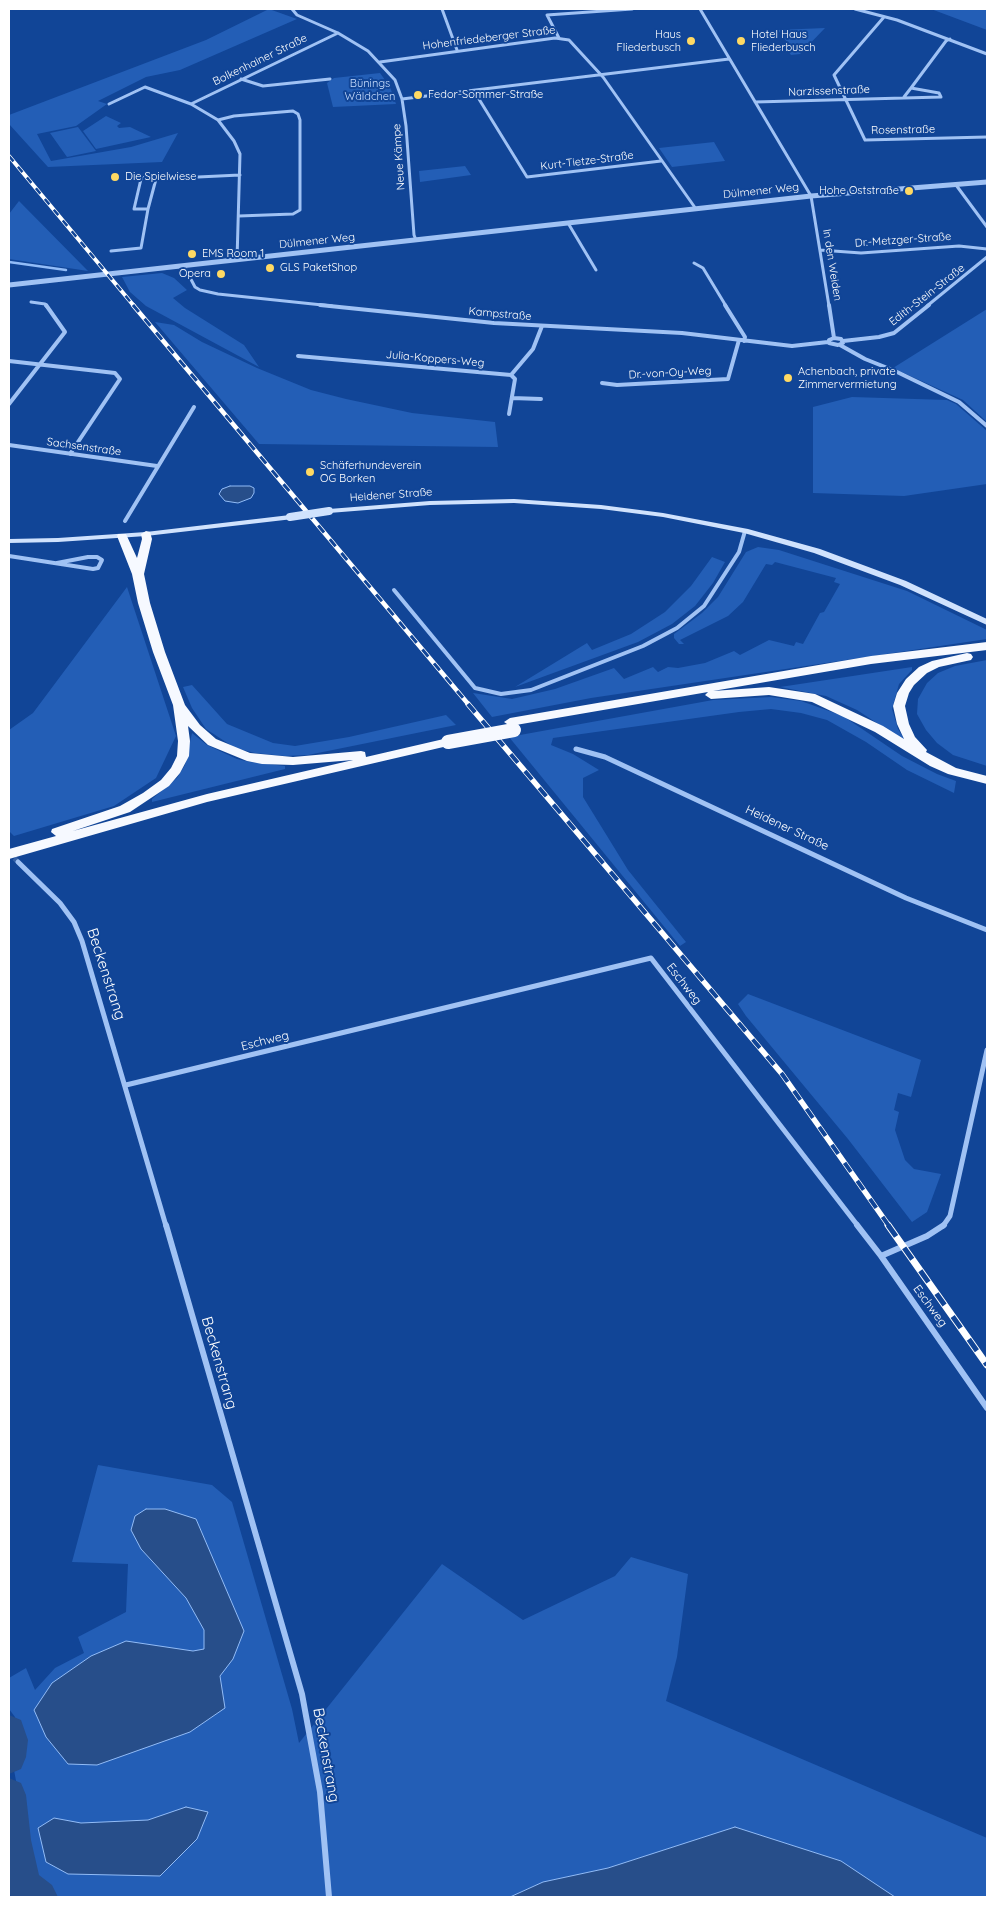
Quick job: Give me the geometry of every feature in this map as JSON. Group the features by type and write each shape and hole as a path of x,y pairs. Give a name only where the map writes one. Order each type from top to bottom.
{"highway":[{"path":"138,574 146,534"},
{"path":"33,840 125,809 166,783 176,770 183,756 184,741 179,705 159,652 144,603 138,574 122,536"},
{"path":"9,847 365,754 872,660 987,646"},
{"path":"512,726 845,672 987,653"},
{"path":"934,763 910,739 903,724 899,706 903,693 910,682 923,670 954,659 987,653"},
{"path":"710,695 769,690 815,698 879,729 934,763 960,774 987,780"},
{"path":"179,705 196,728 212,742 247,757 262,760 293,761 365,754"},
{"path":"13,858 207,798 447,738"}],"main road":[{"name":"Heidener Straße","path":"9,541 146,534 329,511 430,503 529,502 630,510 745,532 818,551 935,596 987,622"}],"street":[{"name":"Neue Kämpe","path":"292,9 298,15 338,33 368,51 395,80 402,99 406,126 416,240"},
{"path":"442,9 457,50"},
{"path":"559,38 547,15 632,9"},
{"path":"700,9 811,196"},
{"path":"855,9 950,39 987,54"},
{"path":"846,99 834,75 836,70 884,17"},
{"name":"Bolkenhainer Straße","path":"190,104 338,33"},
{"name":"Hohenfriedeberger Straße","path":"380,62 457,50 559,38 570,40 584,54 620,100 696,209"},
{"path":"904,98 946,41 950,39"},
{"path":"402,99 729,59"},
{"path":"241,79 262,86 330,79"},
{"path":"109,104 145,87 190,104 218,120 234,141 240,154 237,260"},
{"name":"Narzissenstraße","path":"755,102 941,97 940,93 911,88"},
{"name":"Kurt-Tietze-Straße","path":"474,91 527,177 661,161"},
{"name":"Rosenstraße","path":"846,99 865,140 987,137"},
{"path":"218,120 234,116 293,111 298,114 300,120 300,210 293,214 238,216"},
{"path":"148,209 134,209 141,179 151,177 156,179 240,175"},
{"path":"111,251 140,248 156,179"},
{"name":"Dülmener Weg","path":"9,285 811,196 987,182"},
{"path":"956,185 987,227"},
{"name":"In den Weiden","path":"811,196 834,338"},
{"path":"568,223 596,270"},
{"name":"Dr.-Metzger-Straße","path":"820,250 861,253 959,246 987,249"},
{"name":"Edith-Stein-Straße","path":"842,343 894,333 987,257"},
{"path":"694,263 703,268 745,337 744,341"},
{"name":"Kampstraße","path":"184,266 195,287 218,294 494,323 682,333 792,346 828,342"},
{"path":"9,404 66,332 45,304 31,302"},
{"path":"509,414 515,379 511,375 533,349 542,326"},
{"path":"842,343 833,345 828,342 834,338 842,343 865,360 902,374 959,402 987,426"},
{"name":"Dr.-von-Oy-Weg","path":"602,383 617,385 728,379 739,340"},
{"name":"Julia-Koppers-Weg","path":"298,356 511,375"},
{"path":"9,361 115,373 120,380 70,454"},
{"path":"512,398 541,399"},
{"path":"125,521 194,407"},
{"name":"Sachsenstraße","path":"9,445 157,466"},
{"path":"394,590 475,688 501,694 531,690 644,646 676,628 704,606 739,552 745,532"},
{"path":"9,556 93,569 98,568 102,560 97,557 88,557 57,563"},
{"name":"Heidener Straße","path":"576,749 605,757 906,898 987,930"},
{"name":"Beckenstrang","path":"13,858 60,902 74,922 85,950 126,1085 228,1445 302,1694 320,1792 329,1897"},
{"name":"Eschweg","path":"126,1085 651,958 881,1256 987,1408"},
{"path":"881,1256 927,1236 943,1226 950,1216 987,1050"}],"green space":[{"path":"269,9 297,19 180,70 146,77 98,101 107,104 76,126 37,134 51,161 131,147 178,133 162,162 48,167 9,124 9,115 206,40"},
{"path":"931,9 987,9 987,30"},
{"path":"825,28 800,54 791,55 786,48 790,46 778,30"},
{"name":"Bünings Wäldchen","path":"380,73 390,87 396,104 333,107 327,83 334,78"},
{"path":"106,116 121,123 117,126 119,128 130,127 151,137 96,149 83,131"},
{"path":"78,127 96,151 67,157 50,133"},
{"path":"714,142 725,161 672,167 659,148"},
{"path":"465,166 471,175 420,182 419,171"},
{"path":"19,201 88,271 9,259 9,214"},
{"path":"162,273 174,278 187,290 173,298 185,308 244,345 259,367 146,306 130,292 122,277"},
{"path":"987,309 987,422 963,400 893,368"},
{"path":"155,322 174,325 202,342 257,368 311,390 412,413 495,422 498,447 259,444"},
{"path":"852,397 947,400 956,404 987,431 987,484 904,496 813,493 813,407"},
{"path":"758,547 779,550 907,591 987,630 987,639 591,698 492,717 473,693 512,699 555,689 614,668 624,679 653,667 658,672 668,667 678,668 705,663 734,651 740,655 769,640 794,646 796,642 803,644 820,613 824,612 840,584 834,582 836,578 775,562 772,565 766,564 743,602 728,616 680,640 684,644 679,644 674,638 674,634 702,613 718,597 746,552"},
{"path":"712,557 725,562 713,583 695,606 672,624 638,642 515,687 587,643 592,650 631,634 665,612 691,586"},
{"path":"127,587 176,736 156,778 114,806 14,836 9,831 9,730 33,713"},
{"path":"987,660 987,766 953,755 937,743 926,730 917,714 918,699 927,683 938,673 955,666"},
{"path":"912,667 912,670 899,684 892,709 898,729 906,742 857,710 826,696 780,687"},
{"path":"192,685 227,724 273,743 295,746 349,737 446,715 456,725 308,755 285,756 255,753 235,748 206,729 192,708 183,687"},
{"path":"771,697 801,701 843,716 902,756 937,774 956,781 954,793 907,770 866,742 827,720 801,713 771,709 739,712 553,738 551,745 573,754 599,770 583,778 583,797 628,870 686,942 680,946 509,737 713,700"},
{"path":"192,733 207,745 237,759 285,766 285,769 152,802 152,799 177,778 185,765"},
{"path":"748,994 921,1060 911,1097 898,1093 894,1110 899,1112 895,1130 905,1160 914,1169 941,1174 927,1212 912,1222 848,1139 746,1016 738,1004"},
{"path":"98,1465 212,1485 232,1502 292,1709 299,1743 442,1564 523,1620 615,1576 631,1557 688,1574 677,1657 666,1701 987,1838 987,1897 895,1897 841,1861 735,1827 608,1868 543,1882 510,1897 21,1897 29,1851 14,1770 19,1744 15,1717 9,1709 9,1678 26,1668 35,1690 55,1668 84,1653 78,1637 126,1612 128,1564 72,1562"}],"shaded area":[{"path":"230,486 250,486 254,488 254,493 251,498 238,503 225,501 219,494 222,489"},
{"path":"146,1509 165,1509 196,1519 244,1631 233,1659 220,1676 225,1708 190,1732 97,1765 68,1764 46,1737 34,1710 52,1683 91,1656 126,1641 193,1651 204,1649 204,1630 186,1598 141,1549 131,1530 135,1516"},
{"path":"186,1807 208,1812 197,1839 160,1876 68,1874 46,1862 38,1828 54,1818 81,1823 148,1820"},
{"path":"735,1827 841,1861 895,1897 510,1897 543,1882 608,1868"}],"waterway":[{"path":"9,262 66,270"},
{"path":"9,1732 11,1740 9,1757"},
{"path":"9,1795 14,1840 24,1886 40,1897"}],"tunnel":[{"path":"9,853 18,862"}],"railway":[{"path":"9,156 134,306"},
{"path":"133,305 469,705"},
{"path":"468,704 782,1074 889,1226"},
{"path":"888,1225 987,1365"}],"place":[{"name":"Haus Fliederbusch","path":"691,41"},
{"name":"Hotel Haus Fliederbusch","path":"741,41"},
{"name":"Fedor-Sommer-Straße","path":"418,95"},
{"name":"Die Spielwiese","path":"115,177"},
{"name":"Hohe Oststraße","path":"909,191"},
{"name":"EMS Room 1","path":"192,254"},
{"name":"GLS PaketShop","path":"270,268"},
{"name":"Opera","path":"221,274"},
{"name":"Achenbach, private Zimmervermietung","path":"788,378"},
{"name":"Schäferhundeverein OG Borken","path":"310,472"}]}
